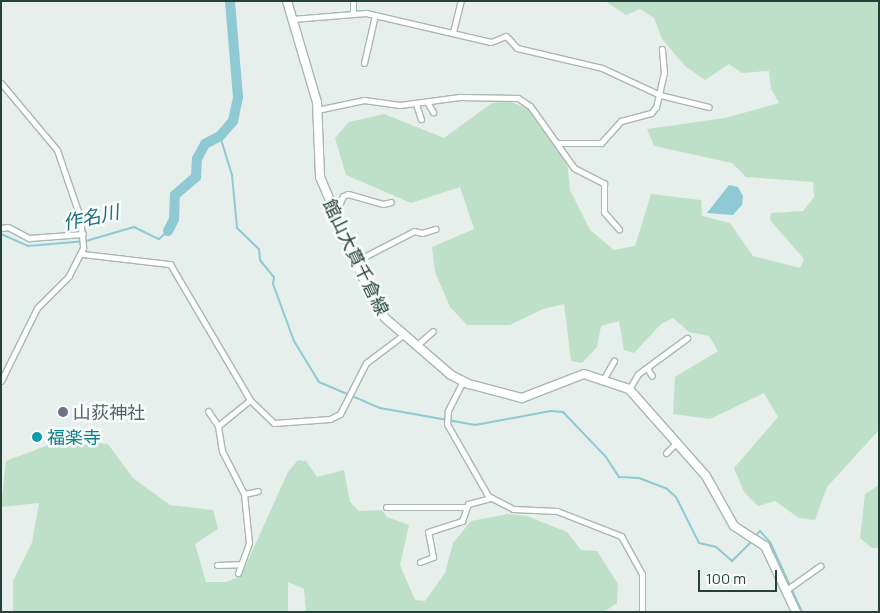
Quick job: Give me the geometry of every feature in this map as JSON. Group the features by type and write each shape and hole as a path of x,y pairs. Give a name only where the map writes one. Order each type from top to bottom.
{"main road":[{"name":"館山大貫千倉線","path":"287,1 317,110 317,162 335,216 379,310 403,335 463,381 522,398 578,375 604,378 629,389 675,444 706,476 734,526 754,538 770,553 790,588 796,612"}],"street":[{"path":"353,1 353,14"},
{"path":"453,32 460,1"},
{"path":"292,19 353,14 375,15 491,42 506,36 517,48 602,68 660,95 709,107"},
{"path":"364,63 375,15"},
{"path":"557,143 601,143 621,121 651,113 660,95 662,50"},
{"path":"1,83 58,150 80,216 83,237 83,251 58,289 37,308 1,382"},
{"path":"317,110 364,100 416,104 512,96 530,106 577,170 604,183 604,212 619,229"},
{"path":"427,102 433,112"},
{"path":"416,104 421,119"},
{"path":"335,216 343,196 348,194 383,204 391,202"},
{"path":"1,228 8,227 29,238 83,237"},
{"path":"356,262 414,231 422,233 435,229"},
{"path":"83,251 170,264 250,400 274,423 292,424 330,419 340,414 345,400 366,363 403,335"},
{"path":"417,345 432,331"},
{"path":"629,389 646,368 687,338"},
{"path":"604,378 614,361"},
{"path":"646,368 652,376"},
{"path":"463,381 447,416 447,424 490,498 513,509 557,511 621,536 642,574 642,612"},
{"path":"218,426 250,400"},
{"path":"208,411 218,426 222,451 244,494 249,543 238,573"},
{"path":"666,453 675,444"},
{"path":"244,494 258,491"},
{"path":"420,562 433,556 428,532 462,520 466,507 474,501 490,498"},
{"path":"386,507 466,507"},
{"path":"217,565 240,564"},
{"path":"790,588 820,566"}],"green space":[{"path":"605,1 879,1 879,430 827,487 815,520 799,518 775,501 758,506 744,492 734,468 778,417 764,393 710,419 673,414 675,377 718,351 709,336 689,332 673,318 661,324 634,353 624,350 619,321 601,326 597,347 582,363 571,361 564,304 543,309 510,325 467,325 450,307 435,272 432,247 474,229 460,187 411,203 346,175 335,138 349,122 384,114 444,138 492,103 509,101 533,111 567,162 570,190 590,230 614,250 635,246 651,194 701,200 702,216 730,223 753,256 800,268 804,259 770,220 771,213 803,211 814,197 813,182 746,177 732,163 654,146 647,129 725,118 779,103 771,89 769,71 742,73 729,64 705,80 685,66 662,39 654,18 640,9 626,15"},
{"path":"64,439 108,444 133,478 170,505 213,510 218,529 195,544 206,582 226,582 241,576 288,472 298,460 306,461 317,477 344,470 350,502 359,511 382,510 387,517 409,525 400,565 415,600 425,601 445,573 453,543 471,521 508,514 527,516 567,532 581,550 597,551 618,584 617,603 604,612 306,612 304,589 288,582 288,612 13,612 13,581 32,542 39,503 1,507 6,461"},
{"path":"879,485 879,548 872,548 860,538 865,494"}],"water":[{"path":"729,185 738,187 743,196 742,205 733,215 707,213"}],"waterway":[{"name":"作名川","path":"168,231 174,219 175,195 196,177 197,159 205,144 220,136 233,121 238,97 230,1"},
{"path":"220,136 232,175 237,228 259,249 260,260 274,277 273,284 294,341 319,382 380,408 475,425 551,411 563,412 606,457 619,477 639,478 667,489 676,497 699,543 716,547 732,561 752,541"},
{"name":"作名川","path":"1,234 28,246 86,241 134,227 159,239 168,231"},
{"path":"754,537 760,531 770,542 802,612"}],"place":[{"name":"山荻神社","path":"63,412"},
{"name":"福楽寺","path":"37,437"}]}
